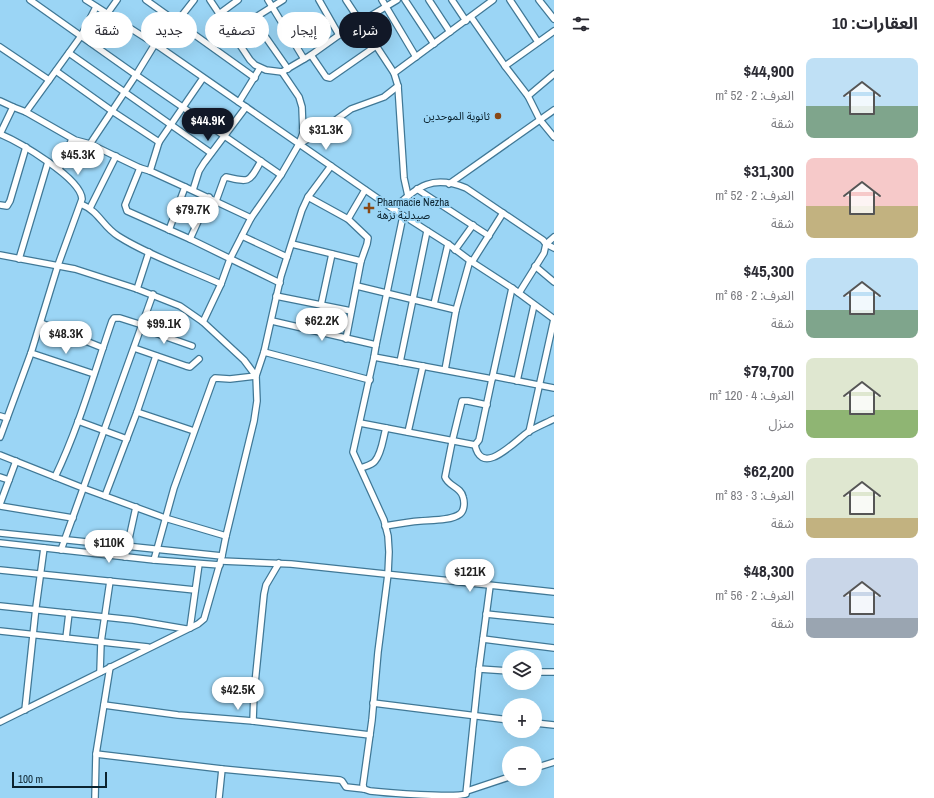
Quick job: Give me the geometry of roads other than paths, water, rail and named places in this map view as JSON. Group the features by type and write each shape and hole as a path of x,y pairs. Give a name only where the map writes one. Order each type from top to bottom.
{"street":[{"path":"26,112 81,36 30,0"},
{"path":"86,0 104,12"},
{"path":"108,12 117,0"},
{"path":"146,0 164,12"},
{"path":"184,12 194,0"},
{"path":"210,0 218,12"},
{"path":"222,12 238,0"},
{"path":"268,0 304,59"},
{"path":"264,12 283,0"},
{"path":"242,48 250,60 260,68 271,71 282,72 311,55 339,35 319,0"},
{"path":"346,0 354,12"},
{"path":"382,0 387,6 416,57"},
{"path":"377,12 397,0"},
{"path":"405,0 434,44"},
{"path":"429,0 450,32"},
{"path":"452,0 528,96 540,120 554,137"},
{"path":"394,73 493,0"},
{"path":"510,0 538,42"},
{"path":"539,0 554,19"},
{"path":"93,12 96,7"},
{"path":"505,66 554,30"},
{"path":"197,36 255,78"},
{"path":"269,42 288,69"},
{"path":"0,47 49,80"},
{"path":"98,48 281,174"},
{"path":"90,144 154,48"},
{"path":"160,48 403,216 448,244 512,288 554,319 529,432"},
{"path":"311,55 326,77 330,78 373,48"},
{"path":"377,48 394,73 398,86 404,178 408,196"},
{"path":"69,53 211,152"},
{"path":"239,102 260,68"},
{"path":"56,71 159,142"},
{"path":"202,322 221,284 230,259 251,218 281,174 299,144 303,133 302,108 299,97 282,72"},
{"path":"528,96 554,74"},
{"path":"150,171 159,142 203,78"},
{"path":"299,144 315,135 351,109 384,97 398,86"},
{"path":"0,101 26,112 72,138 90,144 140,168 209,197 251,218"},
{"path":"0,437 31,353 58,265 81,204 82,195 59,169 26,147 0,134 13,107"},
{"path":"192,190 199,172 211,152 246,107"},
{"path":"449,184 554,110"},
{"path":"59,169 72,138"},
{"path":"0,205 6,206 10,202 26,147"},
{"path":"90,208 116,156"},
{"path":"216,201 226,177 246,181 250,180 261,161"},
{"path":"19,259 48,162"},
{"path":"0,722 204,619 221,561 254,421 257,401 256,376 272,321 276,296 286,257 308,197 330,166"},
{"path":"140,168 125,205 127,211 190,239 280,283"},
{"path":"394,209 408,196 426,184 441,182 466,188 543,240 546,244 554,248"},
{"path":"169,230 186,187"},
{"path":"417,189 489,236"},
{"path":"348,219 366,190"},
{"path":"190,239 209,197"},
{"path":"308,197 348,219 368,238 361,261 346,339"},
{"path":"81,204 95,212 108,229 116,235 149,252 221,284"},
{"path":"445,370 456,310 471,261 503,213"},
{"path":"369,798 367,790 363,785 374,703 378,652 388,574 388,536 372,491 353,452 370,380 403,216"},
{"path":"455,250 472,225"},
{"path":"400,362 427,231"},
{"path":"242,236 286,257"},
{"path":"519,293 544,253 546,244 554,237"},
{"path":"292,244 361,261"},
{"path":"434,304 448,244"},
{"path":"137,288 149,252"},
{"path":"321,305 332,254"},
{"path":"0,255 58,265 137,288 180,306 202,322 244,360 256,376"},
{"path":"535,266 554,282"},
{"path":"357,286 456,310"},
{"path":"475,445 479,440 512,288"},
{"path":"61,550 153,294"},
{"path":"276,296 352,312"},
{"path":"517,381 534,305"},
{"path":"55,477 78,421 114,318 120,318 192,346"},
{"path":"272,321 376,345"},
{"path":"41,323 103,348"},
{"path":"134,348 188,367 199,359"},
{"path":"264,352 370,380"},
{"path":"31,353 94,374"},
{"path":"105,496 137,412 156,356"},
{"path":"374,357 554,388"},
{"path":"408,432 423,366"},
{"path":"154,560 174,488 213,380 217,378 230,379 256,376"},
{"path":"385,526 407,522 449,518 460,514 463,510 463,496 460,491 448,483 445,477 452,442 462,401 486,405"},
{"path":"137,412 194,431"},
{"path":"0,416 7,418"},
{"path":"475,445 478,455 485,459 489,459 501,454 529,432 554,419"},
{"path":"78,421 127,439"},
{"path":"360,423 452,442 475,445"},
{"path":"361,468 371,465 375,461 381,448 386,428"},
{"path":"0,455 165,518 226,536"},
{"path":"16,461 0,505 73,518"},
{"path":"0,477 9,480"},
{"path":"125,557 136,507"},
{"path":"0,533 156,550 221,561 279,563 554,592"},
{"path":"0,543 199,564 221,561"},
{"path":"25,710 35,610 44,548"},
{"path":"253,722 254,693 264,594 266,585 279,563"},
{"path":"188,628 199,564"},
{"path":"0,570 195,590"},
{"path":"100,672 101,642 110,581"},
{"path":"467,794 479,670 490,586"},
{"path":"0,606 105,617 188,628"},
{"path":"66,638 69,613"},
{"path":"486,614 554,621"},
{"path":"0,631 149,647"},
{"path":"483,639 554,648"},
{"path":"95,798 96,754 110,667"},
{"path":"479,670 502,671"},
{"path":"542,672 554,672"},
{"path":"374,703 502,719"},
{"path":"104,705 178,716 253,722 370,735"},
{"path":"542,724 554,725"},
{"path":"96,754 222,769 340,780 346,787 407,795 460,796 502,780"},
{"path":"542,766 554,762"},
{"path":"219,798 222,769"}],"place":[{"name":"ثانوية الموحدين","path":"498,116"},
{"name":"Pharmacie Nezha صيدلية نزهة","path":"369,208"}]}
